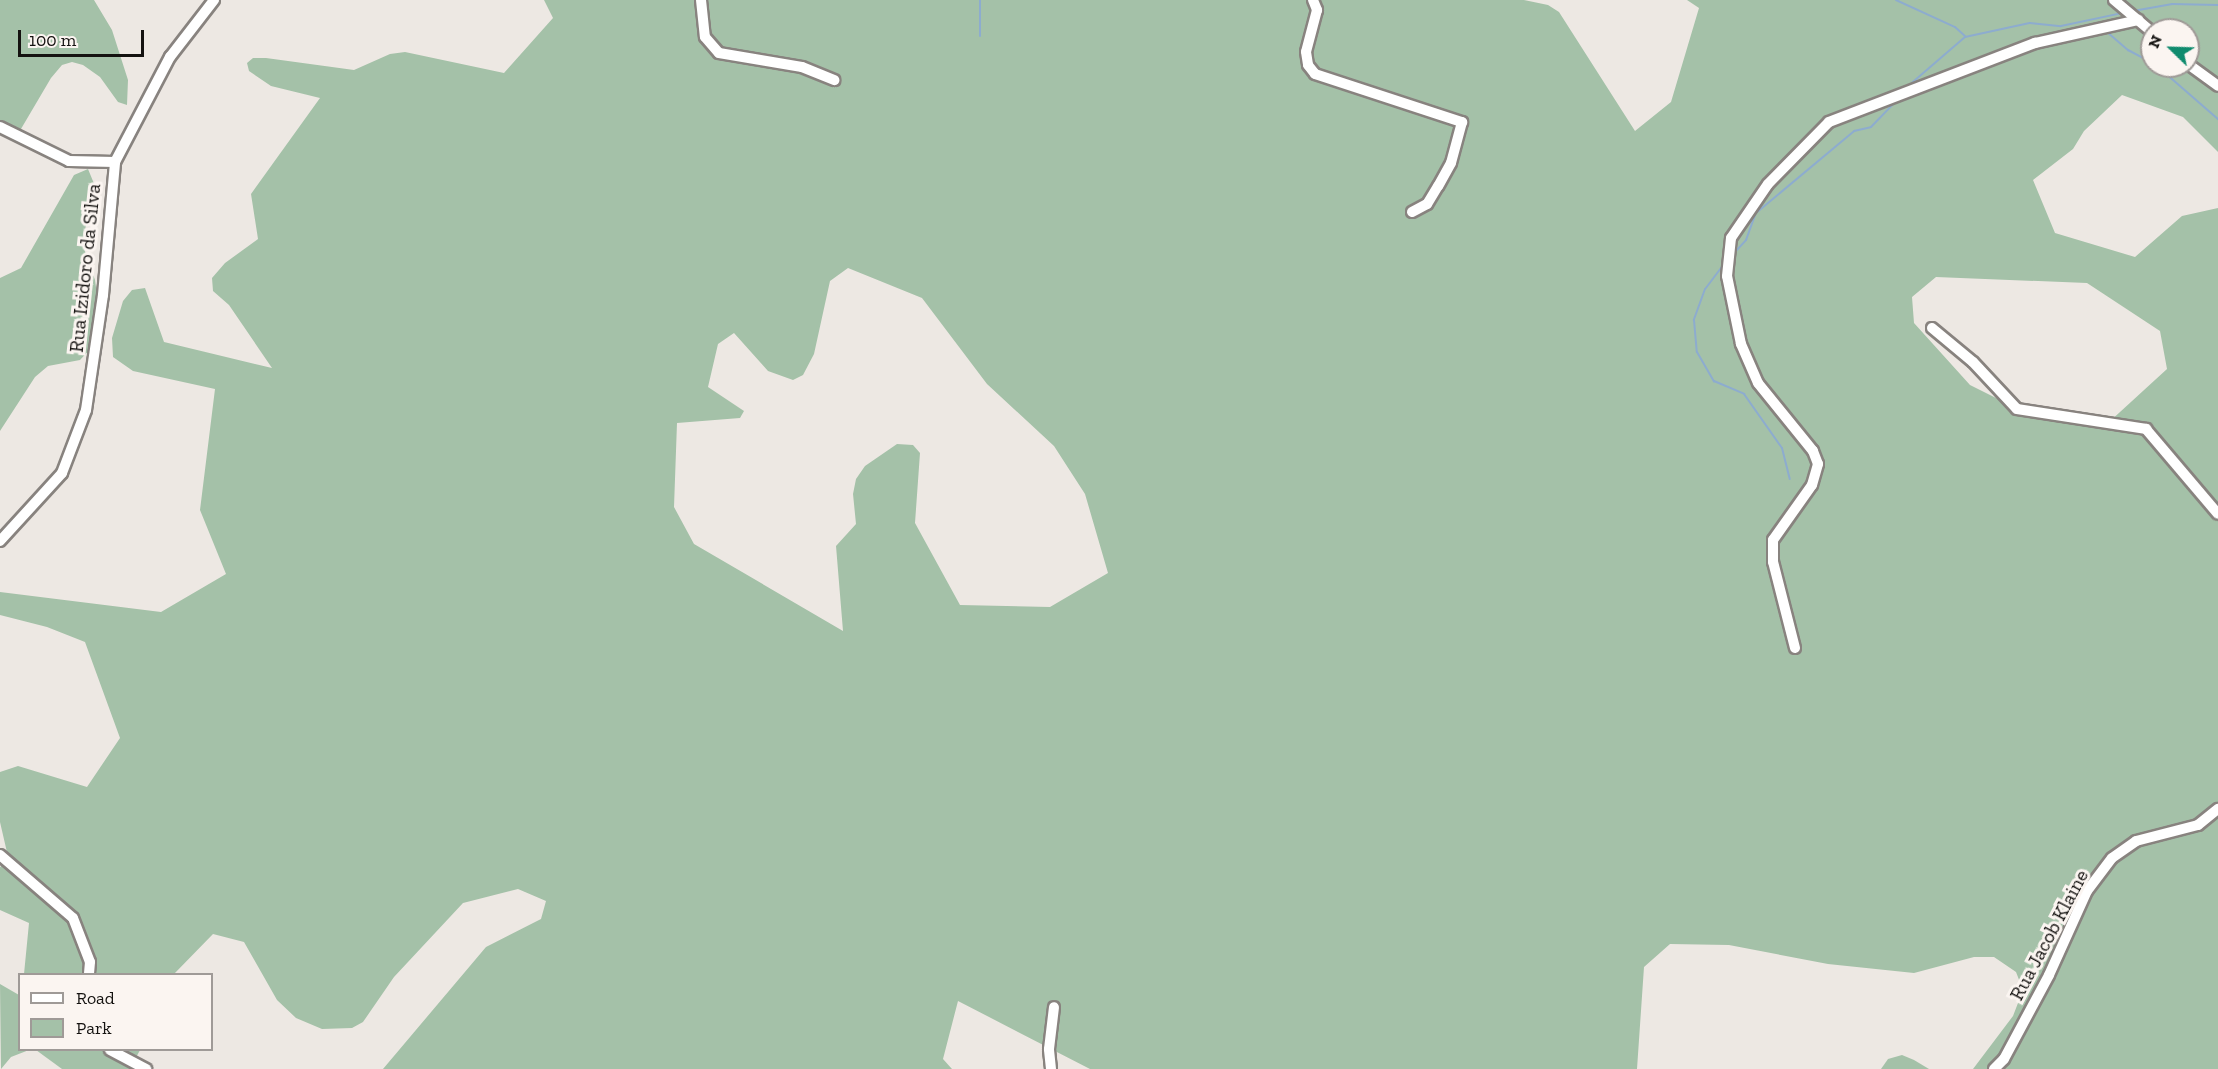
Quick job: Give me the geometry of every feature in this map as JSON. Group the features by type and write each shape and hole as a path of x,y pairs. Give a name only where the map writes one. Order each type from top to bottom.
{"street":[{"name":"Rua Izidoro da Silva","path":"0,541 62,473 86,410 103,296 115,162 170,57 214,0"},
{"path":"701,0 705,37 719,53 802,67 834,80"},
{"path":"1313,0 1317,10 1306,52 1308,64 1316,74 1462,122 1451,163 1427,204 1412,212"},
{"path":"2114,0 2138,20"},
{"path":"1795,648 1773,562 1773,540 1812,485 1818,464 1813,451 1758,383 1741,344 1727,276 1731,238 1768,184 1829,122 2035,43 2138,20"},
{"path":"2200,73 2218,86"},
{"path":"0,127 69,161 115,162"},
{"path":"1932,328 1973,362 2017,409 2146,429 2218,513"},
{"name":"Rua Jacob Klaine","path":"1994,1069 2004,1059 2049,975 2087,891 2112,858 2136,841 2198,825 2218,809"},
{"path":"0,855 73,918 90,962 89,973"},
{"path":"1051,1069 1049,1049 1054,1007"},
{"path":"112,1051 146,1069"}],"green space":[{"path":"0,0 94,0 112,30 128,80 127,105 118,102 100,77 83,65 72,62 62,65 51,78 18,134 0,135"},
{"path":"544,0 1524,0 1548,5 1559,12 1635,131 1671,102 1699,8 1687,0 2218,0 2218,152 2183,117 2122,95 2084,131 2073,149 2033,180 2055,233 2135,257 2182,216 2218,208 2218,1069 1973,1069 2013,1016 2023,990 2016,972 1994,957 1974,957 1914,973 1828,964 1729,945 1670,944 1644,967 1637,1069 1090,1069 958,1001 943,1059 952,1069 383,1069 486,947 541,919 546,901 518,889 463,903 394,977 363,1022 352,1028 322,1029 296,1018 277,1000 244,942 213,934 175,973 24,973 29,923 0,910 0,867 9,861 0,822 0,772 18,766 87,787 120,738 85,642 47,627 0,615 0,592 161,612 226,574 200,510 215,389 133,371 113,357 112,338 123,301 132,290 145,288 164,342 272,368 229,305 213,291 212,278 225,263 258,239 251,194 320,98 271,86 249,71 247,63 253,58 266,58 354,70 390,54 405,52 504,73 553,18","holes":["848,268 922,298 987,384 1054,446 1085,494 1108,573 1050,607 960,605 915,523 920,453 913,445 897,444 865,466 856,479 853,494 856,524 836,546 843,631 694,544 674,507 677,423 740,418 744,411 708,387 718,344 734,333 768,371 793,380 803,375 814,354 830,281","1936,277 2087,283 2160,331 2167,369 2108,423 2018,409 1970,385 1914,323 1912,297"]},
{"path":"88,169 95,186 82,243 95,280 99,309 94,345 80,360 48,366 35,377 0,431 0,278 21,268 74,175"},
{"path":"0,984 18,994 18,1051 26,1051 11,1057 1,1069"},
{"path":"37,1051 139,1051 130,1069 62,1069"},
{"path":"1902,1055 1929,1069 1881,1069 1888,1059"}],"waterway":[{"path":"980,0 980,36"},
{"path":"1896,0 1955,27 1965,36"},
{"path":"2133,11 2172,4 2218,5"},
{"path":"1907,87 1965,37 2030,23 2061,26 2122,13"},
{"path":"2107,32 2128,50 2140,56"},
{"path":"2171,78 2218,119"},
{"path":"1734,253 1746,240 1756,213 1854,131 1871,127 1896,101"},
{"path":"1724,264 1705,289 1694,320 1697,352 1714,381 1744,394 1782,448 1790,479"}]}
